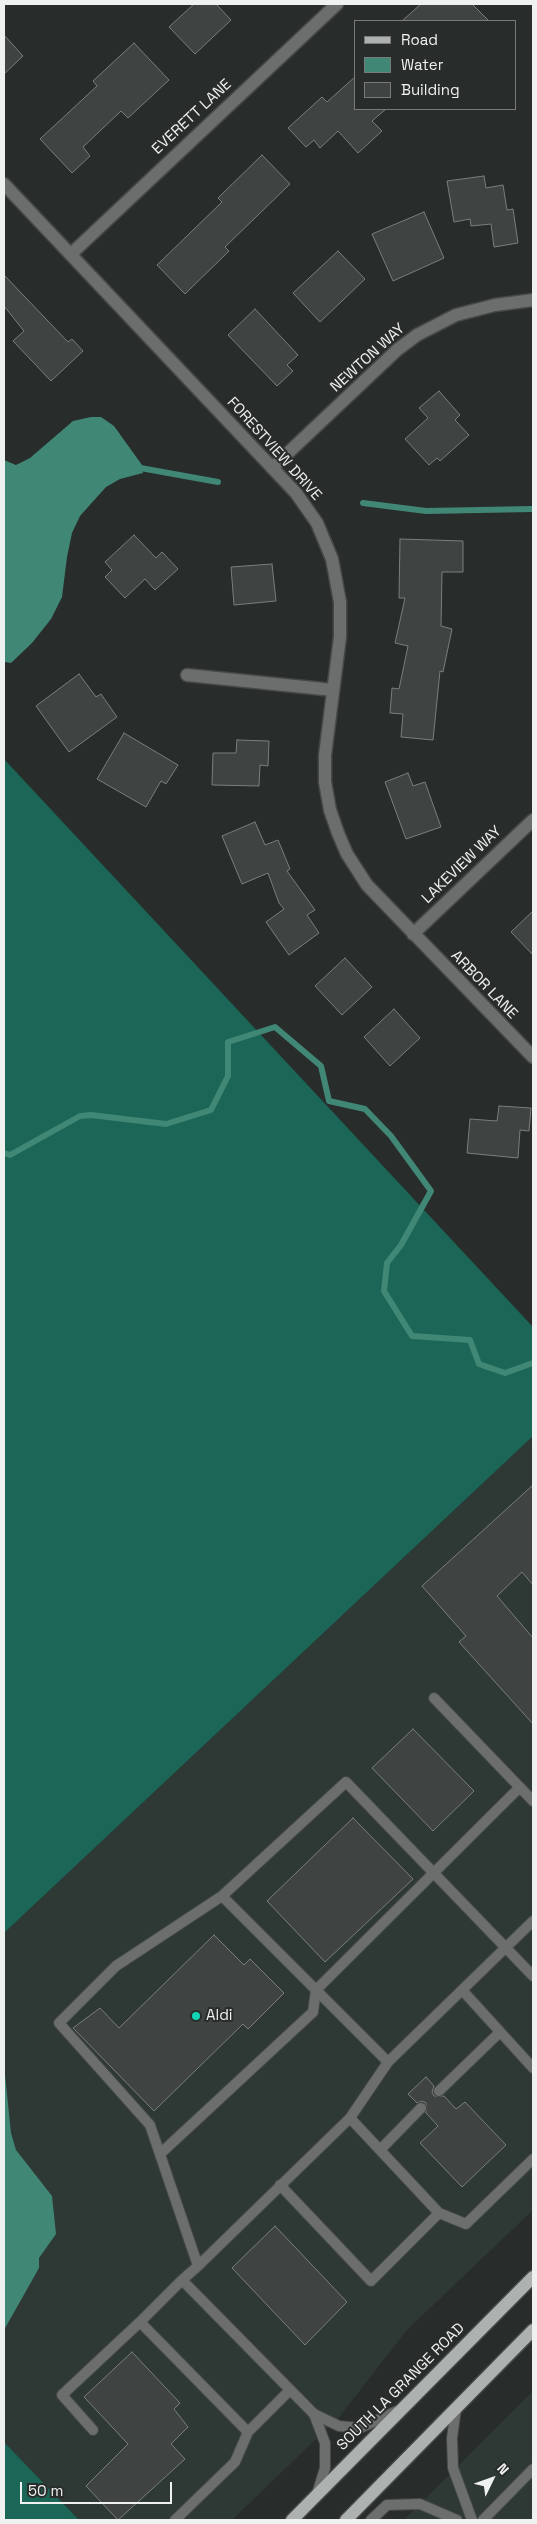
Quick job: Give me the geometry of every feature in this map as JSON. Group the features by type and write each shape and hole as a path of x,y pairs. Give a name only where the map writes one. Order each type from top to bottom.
{"main road":[{"name":"SOUTH LA GRANGE ROAD","path":"292,2520 533,2277"},
{"path":"346,2520 533,2330"}],"street":[{"name":"EVERETT LANE","path":"71,254 336,4"},
{"name":"FORESTVIEW DRIVE","path":"4,184 296,493 310,511 323,534 332,559 340,602 340,637 325,755 325,782 330,810 338,833 357,871 413,934"},
{"name":"NEWTON WAY","path":"272,468 397,350 416,335 438,322 464,313 533,300"},
{"path":"187,675 333,690"},
{"name":"LAKEVIEW WAY","path":"413,934 533,820"},
{"name":"ARBOR LANE","path":"413,934 533,1057"}],"lane":[{"path":"434,1698 533,1801"},
{"path":"198,2266 150,2125 59,2023 116,1966 222,1896 346,1782 533,1976"},
{"path":"160,2154 312,2012 316,1990 433,1872 520,1788"},
{"path":"222,1896 388,2062"},
{"path":"93,2430 62,2395 350,2118 388,2062 533,1921"},
{"path":"462,1991 533,2068"},
{"path":"439,2091 500,2032"},
{"path":"380,2150 421,2108"},
{"path":"350,2118 440,2213 466,2224 533,2159"},
{"path":"280,2185 371,2282 440,2213"},
{"path":"182,2280 314,2414 339,2426 360,2428 403,2408"},
{"path":"140,2322 248,2432"},
{"path":"175,2520 235,2462 248,2432 290,2390"},
{"path":"456,2409 452,2438 453,2468 472,2520"},
{"path":"314,2414 325,2443 326,2468 317,2495"},
{"path":"483,2520 533,2469"},
{"path":"371,2520 386,2505 420,2504 457,2520"}],"shaded area":[{"path":"4,759 533,1327 533,1436 4,1933"},
{"path":"533,1436 533,2210 407,2330 340,2416 232,2520 79,2520 4,2442 4,1933"},
{"path":"533,2391 533,2520 404,2520"},
{"path":"4,2442 79,2520 4,2520"}],"water":[{"path":"101,417 114,426 142,465 143,473 120,479 106,487 80,516 72,533 62,597 51,619 32,643 11,663 5,662 4,460 16,465 30,458 73,421"},
{"path":"4,2065 11,2133 16,2150 52,2196 56,2234 39,2258 39,2268 4,2330"}],"building":[{"path":"194,4 216,4 231,20 195,54 169,27"},
{"path":"421,4 472,4 488,20 403,20"},
{"path":"4,35 23,56 4,74"},
{"path":"134,43 169,80 128,118 121,111 83,147 90,156 72,173 40,139 97,86 93,81"},
{"path":"354,78 354,110 385,110 372,121 382,131 358,153 338,131 320,148 314,140 306,147 288,128 322,97 327,102"},
{"path":"262,155 290,184 225,247 229,251 185,294 157,265 222,202 218,198"},
{"path":"484,176 486,188 503,185 507,210 513,209 518,243 494,247 491,224 471,226 470,219 454,222 447,181"},
{"path":"424,212 444,258 393,281 372,234"},
{"path":"338,251 365,279 320,322 293,293"},
{"path":"4,275 68,342 72,339 83,351 51,381 13,341 24,331 4,306"},
{"path":"255,309 298,355 287,365 293,371 277,386 228,335"},
{"path":"439,391 460,415 455,420 469,435 440,461 437,458 429,465 405,439 428,418 419,408"},
{"path":"134,535 156,558 162,552 178,569 155,590 145,579 125,598 105,577 112,570 105,562"},
{"path":"400,539 463,541 463,572 442,572 441,626 452,629 443,672 440,671 433,740 401,737 403,714 390,713 392,688 399,689 408,646 395,643 405,598 399,598"},
{"path":"272,564 276,601 234,605 231,567"},
{"path":"79,674 96,697 101,694 117,717 69,752 36,706"},
{"path":"124,733 178,765 166,784 161,781 146,807 97,779"},
{"path":"237,740 269,741 268,766 260,765 259,786 212,785 213,753 236,753"},
{"path":"408,773 413,786 425,782 441,827 406,839 385,782"},
{"path":"255,822 265,845 278,840 290,869 287,871 315,910 307,915 319,933 289,955 266,922 284,909 279,903 268,873 242,884 222,836"},
{"path":"533,911 533,955 511,932"},
{"path":"345,958 372,987 342,1015 315,986"},
{"path":"394,1009 420,1038 390,1066 364,1037"},
{"path":"499,1106 531,1108 529,1131 520,1130 518,1158 467,1153 470,1119 497,1121"},
{"path":"533,1485 533,1585 522,1572 497,1596 533,1638 533,1724 459,1642 466,1636 422,1586"},
{"path":"413,1729 474,1791 433,1831 372,1768"},
{"path":"353,1818 413,1879 325,1962 267,1901"},
{"name":"Aldi","path":"214,1935 244,1965 250,1959 284,1993 248,2029 243,2024 154,2111 73,2028 100,2008 119,2028"},
{"path":"426,2077 434,2086 432,2092 434,2096 444,2096 456,2109 465,2102 506,2145 462,2187 420,2143 438,2126 426,2113 426,2103 422,2101 417,2103 408,2094"},
{"path":"275,2226 347,2302 305,2345 232,2268"},
{"path":"132,2352 180,2403 174,2409 188,2427 171,2444 185,2459 118,2520 86,2486 128,2444 84,2397"}],"waterway":[{"path":"135,467 218,482"},
{"path":"363,503 426,511 533,509"},
{"path":"4,1153 10,1155 80,1116 91,1115 166,1124 211,1110 228,1076 228,1042 275,1027 321,1066 329,1101 365,1109 391,1136 431,1191 401,1245 387,1263 384,1291 412,1336 470,1340 479,1364 505,1373 533,1363"}],"place":[{"name":"Aldi","path":"196,2016"}]}
